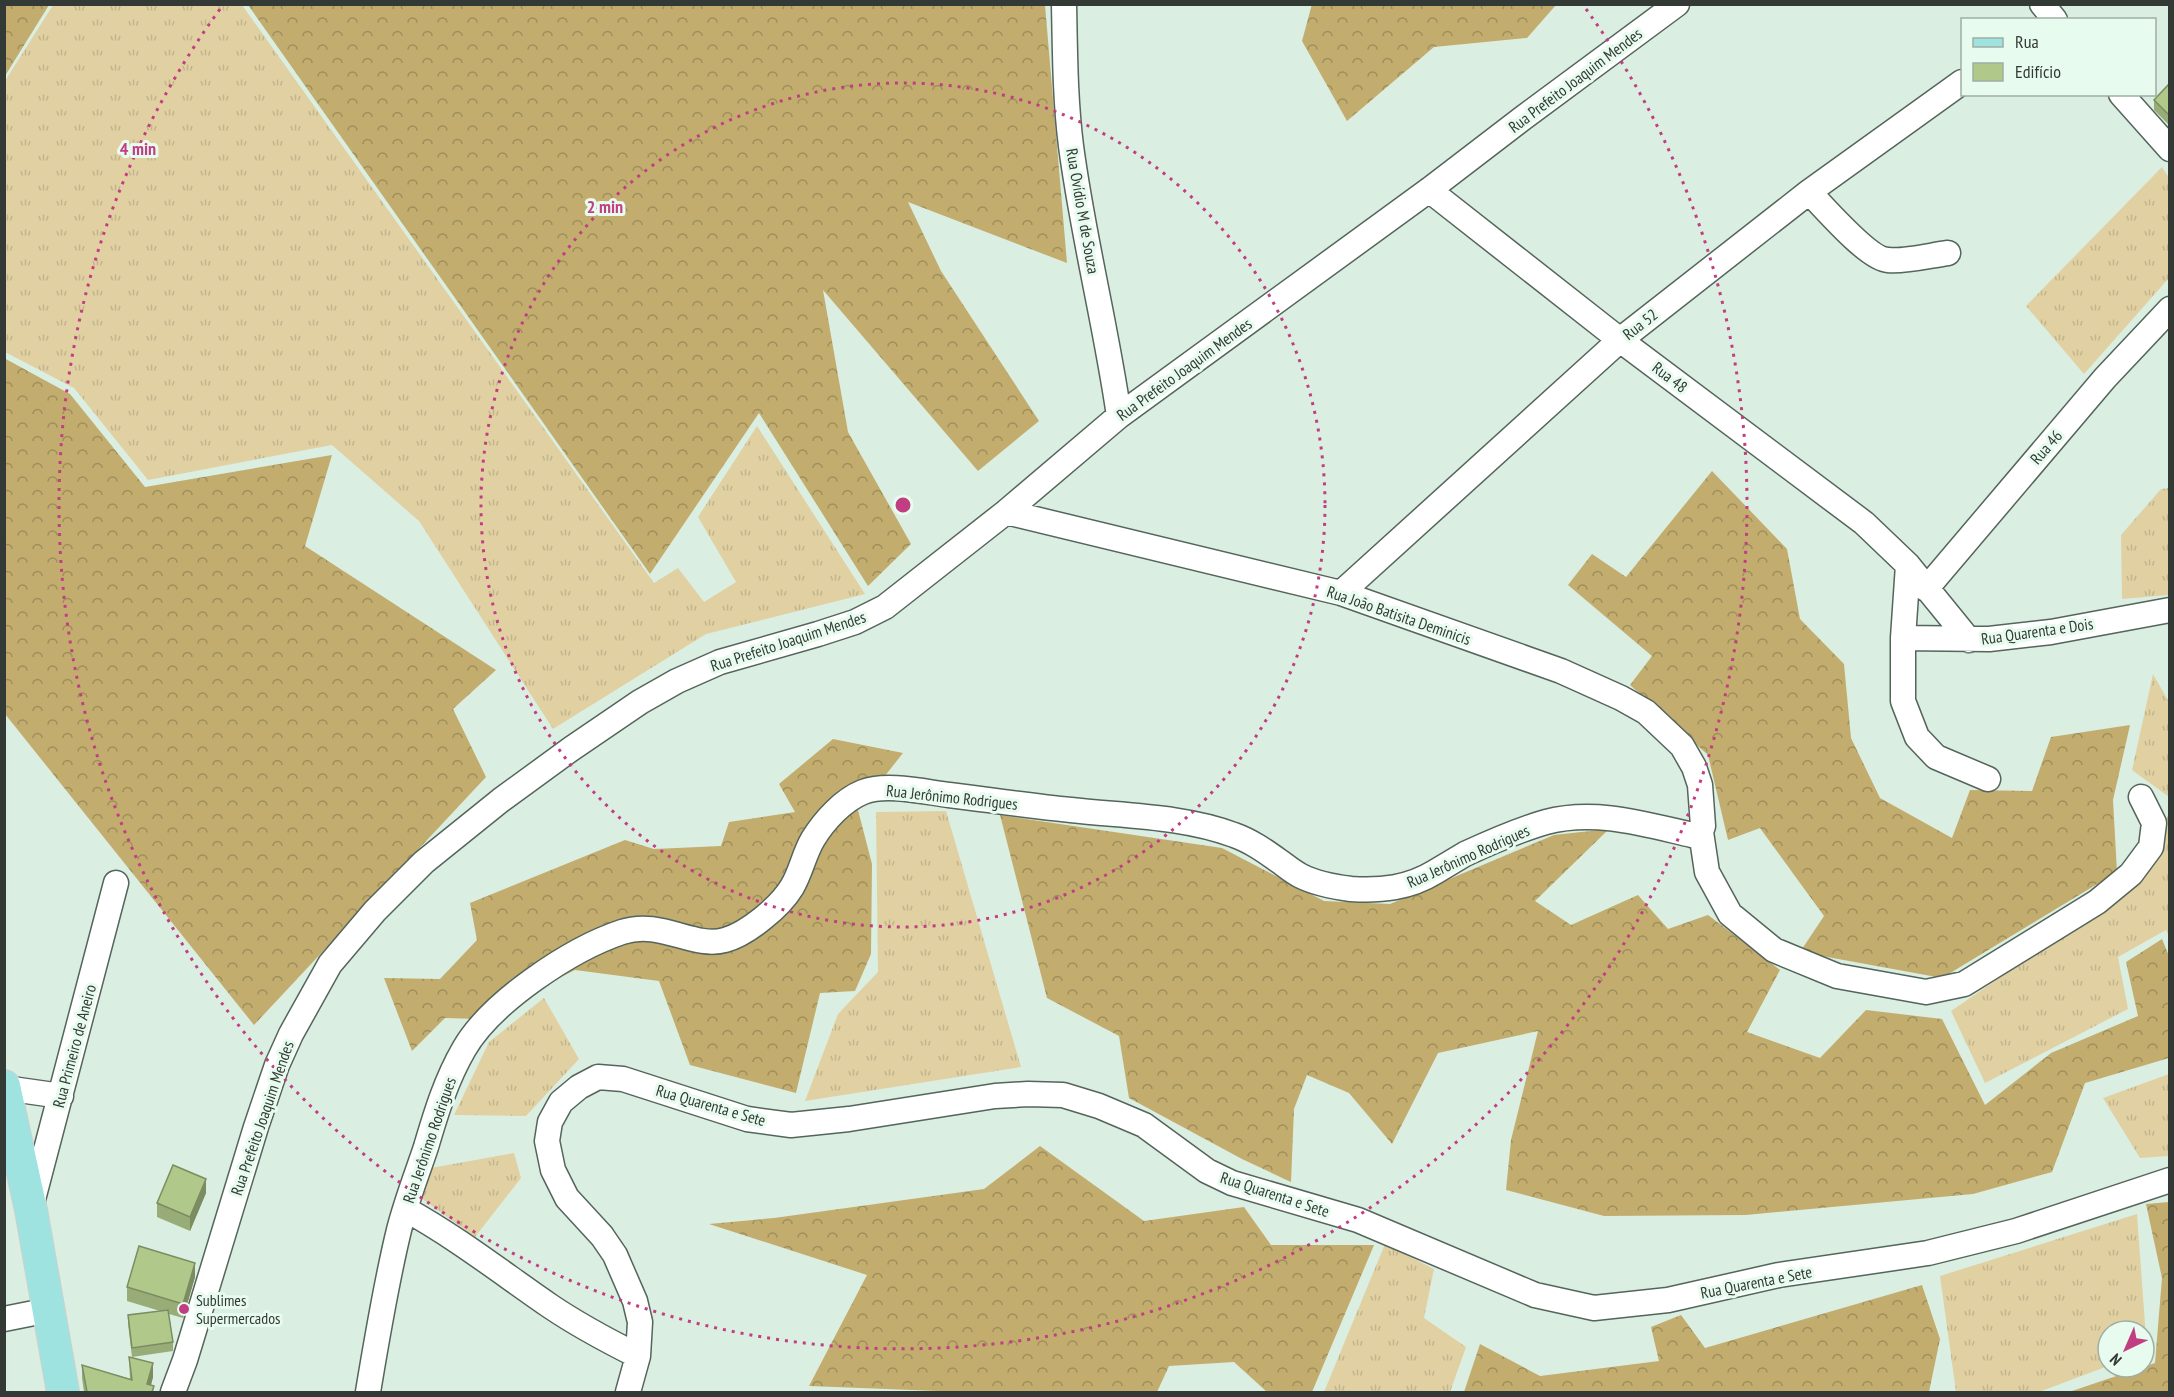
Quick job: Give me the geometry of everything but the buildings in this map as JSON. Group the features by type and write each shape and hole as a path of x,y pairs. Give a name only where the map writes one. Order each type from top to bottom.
{"main road":[{"path":"6,1102 31,1210 63,1392"}],"street":[{"name":"Rua Ovídio M de Souza","path":"1064,4 1070,143 1080,208 1110,354 1119,416"},
{"name":"Rua Prefeito Joaquim Mendes","path":"173,1392 277,1065 291,1034 330,963 375,910 424,862 501,800 640,702 677,681 720,662 855,622 885,607 1006,512 1119,416 1429,190 1677,4"},
{"path":"2042,4 2054,18"},
{"name":"Rua 52","path":"1341,593 1620,340 1809,192 1961,83"},
{"path":"2123,96 2169,149"},
{"name":"Rua 48","path":"1429,190 1620,340 1864,523 1908,566 1969,640"},
{"path":"1809,192 1865,248 1879,258 1888,260 1948,253"},
{"name":"Rua 46","path":"1926,589 2105,378 2169,309"},
{"name":"Rua João Batisita Deminicis","path":"1006,512 1341,593 1561,671 1621,698 1646,712 1682,746 1694,767 1700,785 1703,826 1701,832 1707,872 1730,914 1774,950 1837,976 1926,992 1964,984 2097,902 2131,874 2151,847 2154,823 2141,797"},
{"path":"1908,566 1903,638 1903,701 1917,737 1936,757 1988,779"},
{"name":"Rua Quarenta e Dois","path":"1903,638 1969,640 2051,632 2169,610"},
{"name":"Rua Jerônimo Rodrigues","path":"368,1392 379,1323 405,1209 446,1084 465,1046 483,1024 518,990 585,947 627,930 660,929 704,942 722,941 759,921 784,898 793,885 812,840 826,821 845,802 866,790 905,789 1071,810 1176,820 1232,834 1257,846 1300,876 1346,888 1367,890 1405,886 1431,875 1460,857 1493,841 1549,821 1580,816 1611,818 1692,835 1701,832"},
{"name":"Rua Primeiro de Aneiro","path":"31,1210 116,883"},
{"name":"Rua Quarenta e Sete","path":"628,1392 638,1356 640,1322 635,1301 615,1255 602,1236 567,1198 553,1170 547,1141 550,1122 561,1102 579,1087 598,1077 623,1079 747,1119 791,1125 849,1119 995,1096 1063,1095 1099,1106 1144,1125 1207,1171 1232,1183 1358,1220 1535,1295 1594,1308 1668,1300 1779,1275 1928,1253 2016,1231 2169,1180"},
{"path":"6,1102 61,1096"},
{"path":"405,1209 454,1237 552,1307 638,1356"},
{"path":"4,1319 49,1310"}],"green space":[{"path":"1312,4 1556,5 1527,38 1434,47 1347,121 1302,41"},
{"path":"4,5 49,5 5,76"},
{"path":"53,5 242,5 654,583 678,568 704,602 736,582 698,517 757,426 865,594 706,634 553,729 419,521 332,445 148,480 74,388 5,352 5,81"},
{"path":"248,5 1045,5 1067,263 908,202 941,271 1039,421 978,471 823,290 848,432 911,544 868,586 759,413 650,574"},
{"path":"2162,167 2169,178 2169,278 2084,374 2026,306"},
{"path":"4,358 70,394 145,487 332,455 305,546 496,670 453,709 486,777 254,1025 5,714"},
{"path":"1712,471 1787,549 1800,619 1844,664 1851,738 1880,798 1952,838 1970,790 2032,791 2051,737 2130,725 2113,800 2117,872 1942,978 1800,952 1824,916 1760,828 1728,840 1708,755 1630,685 1652,656 1568,585 1592,554 1626,577"},
{"path":"2169,488 2169,595 2122,599 2121,535 2161,489"},
{"path":"2153,674 2169,702 2169,797 2132,770"},
{"path":"833,739 903,753 858,810 872,864 871,954 855,991 820,993 796,1093 690,1065 659,981 575,970 478,1019 445,1018 412,1051 384,978 440,979 477,940 470,903 625,840 654,849 721,846 729,822 795,812 779,784"},
{"path":"946,811 1021,1067 805,1101 838,1014 878,972 876,812"},
{"path":"2169,813 2169,936 2166,930 2118,957 2128,1009 1985,1083 1951,1011 2140,882"},
{"path":"1000,815 1222,848 1324,901 1390,904 1554,835 1609,829 1535,901 1571,925 1638,895 1668,929 1708,915 1780,970 1747,1032 1820,1058 1866,1010 1942,1019 1985,1105 2051,1053 2138,1016 2126,962 2162,939 2169,956 2169,1058 2085,1083 2052,1172 1973,1194 1746,1215 1604,1216 1506,1190 1511,1140 1538,1031 1438,1053 1392,1144 1349,1093 1307,1075 1294,1109 1291,1182 1242,1159 1129,1098 1119,1036 1047,998"},
{"path":"544,998 579,1059 526,1116 454,1115 489,1042"},
{"path":"2169,1074 2169,1156 2140,1158 2103,1098"},
{"path":"1040,1146 1144,1221 1244,1207 1271,1245 1374,1245 1312,1392 1267,1392 1234,1362 1169,1366 1157,1392 963,1392 809,1386 867,1275 709,1224 774,1218 984,1189"},
{"path":"514,1153 521,1178 475,1237 421,1198 431,1168"},
{"path":"2169,1202 2169,1392 2069,1392 2108,1379 2156,1379 2162,1278 2146,1204"},
{"path":"2137,1214 2145,1319 2096,1319 2096,1371 2039,1392 1956,1392 1940,1276"},
{"path":"1385,1244 1434,1269 1424,1318 1466,1347 1450,1392 1324,1392"},
{"path":"1922,1285 1940,1339 1929,1392 1464,1392 1480,1344 1540,1376 1659,1361 1651,1327 1681,1315 1705,1348"}],"place":[{"name":"Sublimes Supermercados","path":"184,1309"}]}
